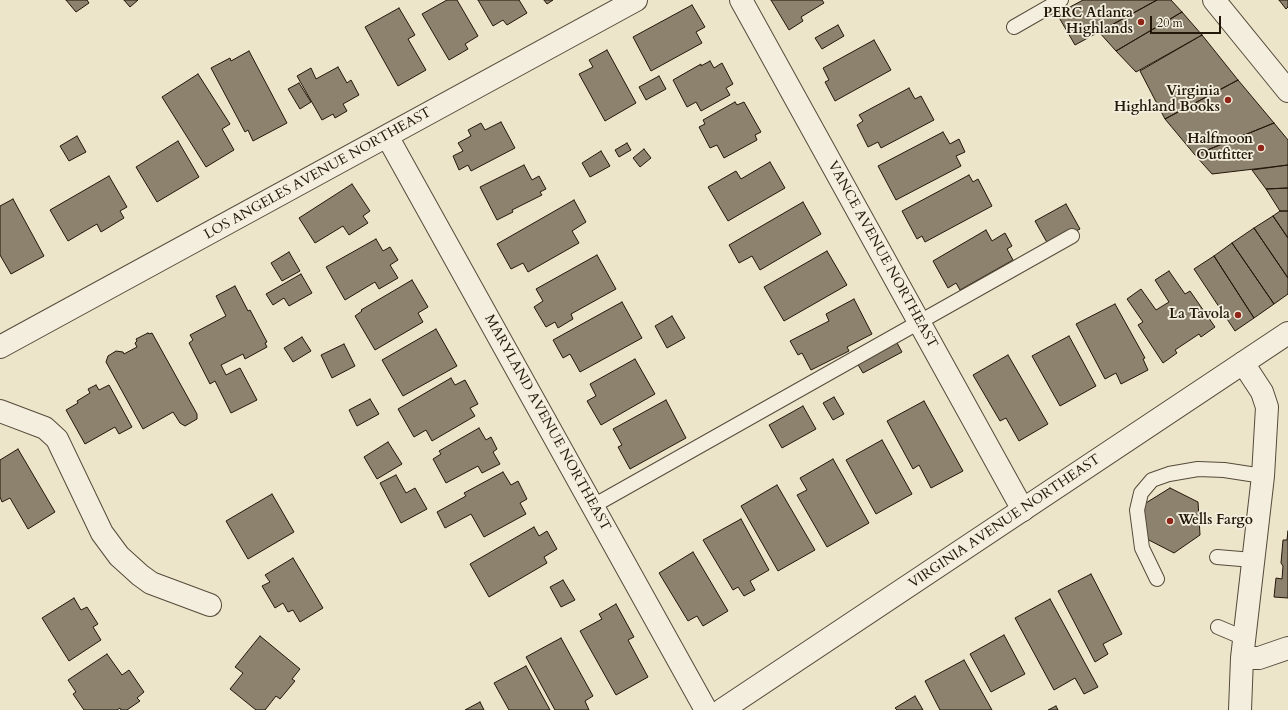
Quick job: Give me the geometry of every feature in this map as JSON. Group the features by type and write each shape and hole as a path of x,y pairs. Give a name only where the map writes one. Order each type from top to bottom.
{"street":[{"name":"LOS ANGELES AVENUE NORTHEAST","path":"0,347 636,0"},
{"name":"VANCE AVENUE NORTHEAST","path":"741,0 1023,510"},
{"path":"1214,0 1288,91"},
{"name":"MARYLAND AVENUE NORTHEAST","path":"387,136 706,710"},
{"name":"VIRGINIA AVENUE NORTHEAST","path":"722,710 1243,363 1286,336"},
{"path":"1240,710 1243,648 1263,476 1267,407 1262,392 1243,363"},
{"path":"0,411 45,428 57,439 102,533 119,556 140,575 152,583 210,605"},
{"path":"1243,648 1259,658 1288,648"}],"lane":[{"path":"1014,27 1061,0"},
{"path":"593,506 1072,236"},
{"path":"1157,579 1142,548 1138,529 1137,510 1141,493 1152,480 1169,474 1198,468 1263,476"},
{"path":"1217,556 1253,560"},
{"path":"1218,627 1243,648"}],"building":[{"path":"66,0 87,0 89,3 76,12"},
{"path":"124,0 138,0 130,7"},
{"path":"447,0 457,0 478,36 465,44 468,49 449,60 422,14"},
{"path":"478,0 519,0 527,13 507,25 503,20 493,26"},
{"path":"544,0 553,0 547,4"},
{"path":"771,0 822,0 824,3 801,17 803,21 789,30"},
{"path":"1083,0 1157,0 1075,45 1057,14"},
{"name":"PERC Atlanta Highlands","path":"1157,0 1171,0 1182,12 1116,51 1099,32"},
{"path":"1279,0 1288,0 1288,7 1286,9"},
{"path":"692,5 705,27 696,32 702,43 651,71 633,37"},
{"path":"399,8 415,35 408,39 426,70 398,86 365,27"},
{"path":"1182,12 1202,35 1136,72 1116,51"},
{"path":"838,25 844,36 822,49 815,38"},
{"path":"1202,35 1238,80 1165,119 1140,71"},
{"path":"874,40 891,70 835,101 825,82 829,80 823,68"},
{"path":"607,50 636,103 605,121 579,74 593,67 589,60"},
{"path":"249,51 287,123 253,141 248,130 245,132 211,68 230,58 231,61"},
{"path":"710,61 714,68 722,63 733,84 726,88 730,95 701,111 696,102 687,107 673,80 701,64 701,66"},
{"path":"338,67 347,83 351,80 359,95 343,104 347,111 335,118 333,114 322,120 297,76 311,68 316,79"},
{"path":"198,74 230,124 222,129 234,150 206,167 162,97"},
{"path":"659,76 666,89 646,100 639,87"},
{"name":"Virginia Highland Books","path":"1238,80 1274,123 1195,155 1165,119"},
{"path":"299,83 311,102 300,109 288,89"},
{"path":"909,88 915,99 921,96 934,120 881,148 878,142 868,147 857,125 863,121 859,115"},
{"path":"735,102 737,105 744,102 761,132 755,135 757,140 724,158 717,145 710,148 699,127 705,124 703,120"},
{"path":"501,122 515,148 471,171 468,165 459,170 453,156 463,151 458,143 471,136 468,130 481,123 485,130"},
{"path":"1274,123 1288,140 1288,165 1212,174 1195,155"},
{"path":"943,132 950,144 959,139 965,152 956,156 961,166 896,200 878,166"},
{"path":"77,136 86,152 69,161 60,146"},
{"path":"178,141 199,177 157,202 136,167"},
{"path":"627,143 631,150 619,157 615,150"},
{"path":"644,149 651,158 640,167 633,158"},
{"path":"601,151 610,166 590,177 582,163"},
{"path":"770,162 785,188 728,221 708,187 736,171 741,179"},
{"path":"524,165 532,180 539,176 546,189 540,192 542,195 512,210 513,212 497,220 480,187"},
{"path":"1288,165 1288,188 1266,189 1252,170"},
{"path":"969,175 973,182 978,179 992,206 925,242 922,236 917,239 902,211"},
{"path":"109,176 127,207 120,211 124,218 101,232 97,224 68,241 50,210"},
{"path":"352,184 370,211 363,216 368,223 349,235 343,226 315,243 299,218"},
{"path":"1288,188 1288,211 1280,211 1266,189"},
{"path":"13,199 44,256 11,274 0,255 0,206"},
{"path":"574,200 586,222 572,231 579,243 528,272 523,263 511,269 497,244"},
{"path":"803,202 821,234 760,270 752,256 739,263 729,245"},
{"path":"1066,204 1080,229 1049,246 1035,221"},
{"path":"1280,211 1288,211 1288,238 1273,216"},
{"path":"1273,216 1288,238 1288,278 1254,228"},
{"path":"1254,228 1288,278 1288,294 1274,304 1232,243"},
{"path":"986,230 992,241 1005,233 1012,246 1007,249 1013,260 960,290 956,283 948,288 933,261"},
{"path":"376,239 383,251 390,247 398,260 390,265 398,278 379,289 375,282 345,300 326,267"},
{"path":"1232,243 1274,304 1254,318 1214,256"},
{"path":"827,251 847,285 784,321 764,287"},
{"path":"289,252 300,271 282,281 271,263"},
{"path":"597,255 616,289 571,314 573,319 558,328 555,322 546,327 534,307 543,301 536,289"},
{"path":"1214,256 1254,318 1235,331 1194,269"},
{"path":"1169,271 1185,294 1190,291 1215,327 1201,337 1199,334 1175,350 1177,353 1163,363 1138,325 1143,322 1127,299 1141,289 1156,310 1169,302 1155,280"},
{"path":"301,274 312,293 289,306 284,298 273,305 266,294"},
{"path":"412,280 428,307 418,313 423,322 375,350 355,316 362,311 361,310"},
{"path":"235,286 267,342 265,343 267,347 245,359 243,354 221,365 226,375 240,368 257,400 231,413 215,381 210,384 189,343 193,340 190,335 226,316 216,296"},
{"path":"854,299 872,334 847,347 849,351 811,370 802,353 798,355 790,341 829,321 826,314"},
{"path":"622,302 642,338 580,372 570,354 563,358 553,340"},
{"path":"1115,304 1145,358 1143,359 1148,370 1121,384 1116,373 1105,379 1076,324"},
{"path":"672,316 685,338 667,348 655,326"},
{"path":"436,329 457,366 403,396 382,360"},
{"path":"148,333 152,333 197,414 197,419 185,426 180,423 173,412 143,429 106,362 108,356 116,351 123,352 124,354 137,347 135,343 137,341 136,339"},
{"path":"1069,336 1096,386 1060,406 1032,356"},
{"path":"302,337 311,351 293,362 284,348"},
{"path":"896,341 902,352 863,373 857,363"},
{"path":"344,344 355,366 332,378 321,355"},
{"path":"1008,355 1048,424 1019,441 1006,418 1000,421 973,375"},
{"path":"635,359 655,394 601,425 587,401 596,396 590,384"},
{"path":"451,378 455,385 465,380 478,404 470,408 475,416 432,441 426,430 414,437 398,409"},
{"path":"96,385 99,390 109,385 132,427 119,434 115,427 85,444 66,410 78,403 77,401 90,393 88,389"},
{"path":"834,397 844,414 833,420 823,403"},
{"path":"370,399 379,414 357,426 349,410"},
{"path":"666,400 686,438 630,469 618,447 622,445 613,429"},
{"path":"924,401 963,471 931,488 919,465 913,469 887,421"},
{"path":"803,406 816,429 782,448 769,425"},
{"path":"479,428 486,440 491,437 497,449 493,452 500,464 482,473 478,466 446,483 433,459 441,454 439,451"},
{"path":"882,440 912,494 876,514 846,460"},
{"path":"388,442 402,464 377,479 364,457"},
{"path":"18,449 55,512 28,529 10,498 2,502 0,497 0,460"},
{"path":"833,459 869,523 827,547 797,495 807,490 800,478"},
{"path":"503,472 511,485 518,481 527,499 520,503 526,514 484,537 471,514 445,528 437,512 466,496 464,493"},
{"path":"396,475 406,493 415,488 427,509 401,523 380,483"},
{"path":"777,485 815,550 778,571 741,506"},
{"name":"Wells Fargo","path":"1170,488 1198,502 1200,535 1174,553 1143,537 1141,506"},
{"path":"272,494 294,532 248,559 226,521"},
{"path":"741,519 769,570 750,581 755,590 744,596 738,587 733,590 703,540"},
{"path":"534,527 539,536 547,531 557,549 544,557 547,563 489,597 470,564"},
{"path":"1288,531 1288,598 1274,597 1276,578 1282,579 1283,566 1281,563 1283,540 1287,540"},
{"path":"693,552 728,611 703,626 697,616 688,621 659,573"},
{"path":"293,558 323,608 300,622 293,610 288,612 283,603 275,608 262,586 270,582 265,575"},
{"path":"1091,574 1122,634 1103,644 1108,654 1095,662 1058,591"},
{"path":"563,580 575,600 561,607 550,587"},
{"path":"74,598 81,610 87,607 98,624 93,627 101,640 69,661 42,618"},
{"path":"1050,599 1098,687 1084,694 1075,678 1054,690 1015,618"},
{"path":"616,604 634,637 628,640 648,677 616,695 580,631 602,619 599,614"},
{"path":"1004,635 1025,674 991,692 970,654"},
{"path":"260,636 300,669 292,679 295,681 280,699 276,696 265,710 256,710 230,689 243,673 235,667"},
{"path":"561,638 593,696 585,701 589,710 555,710 526,657"},
{"path":"107,654 122,675 129,670 144,692 137,698 140,701 127,710 121,710 120,708 117,710 84,710 73,694 76,692 68,680"},
{"path":"964,660 992,710 940,710 925,681"},
{"path":"526,666 550,710 509,710 494,683"},
{"path":"915,696 923,710 897,710 895,708"},
{"path":"480,702 484,710 465,710"},
{"path":"1056,706 1058,710 1048,710"}],"place":[{"name":"PERC Atlanta Highlands","path":"1141,22"},
{"name":"Virginia Highland Books","path":"1228,100"},
{"name":"Halfmoon Outfitter","path":"1261,148"},
{"name":"La Tavola","path":"1238,315"},
{"name":"Wells Fargo","path":"1170,521"}]}
